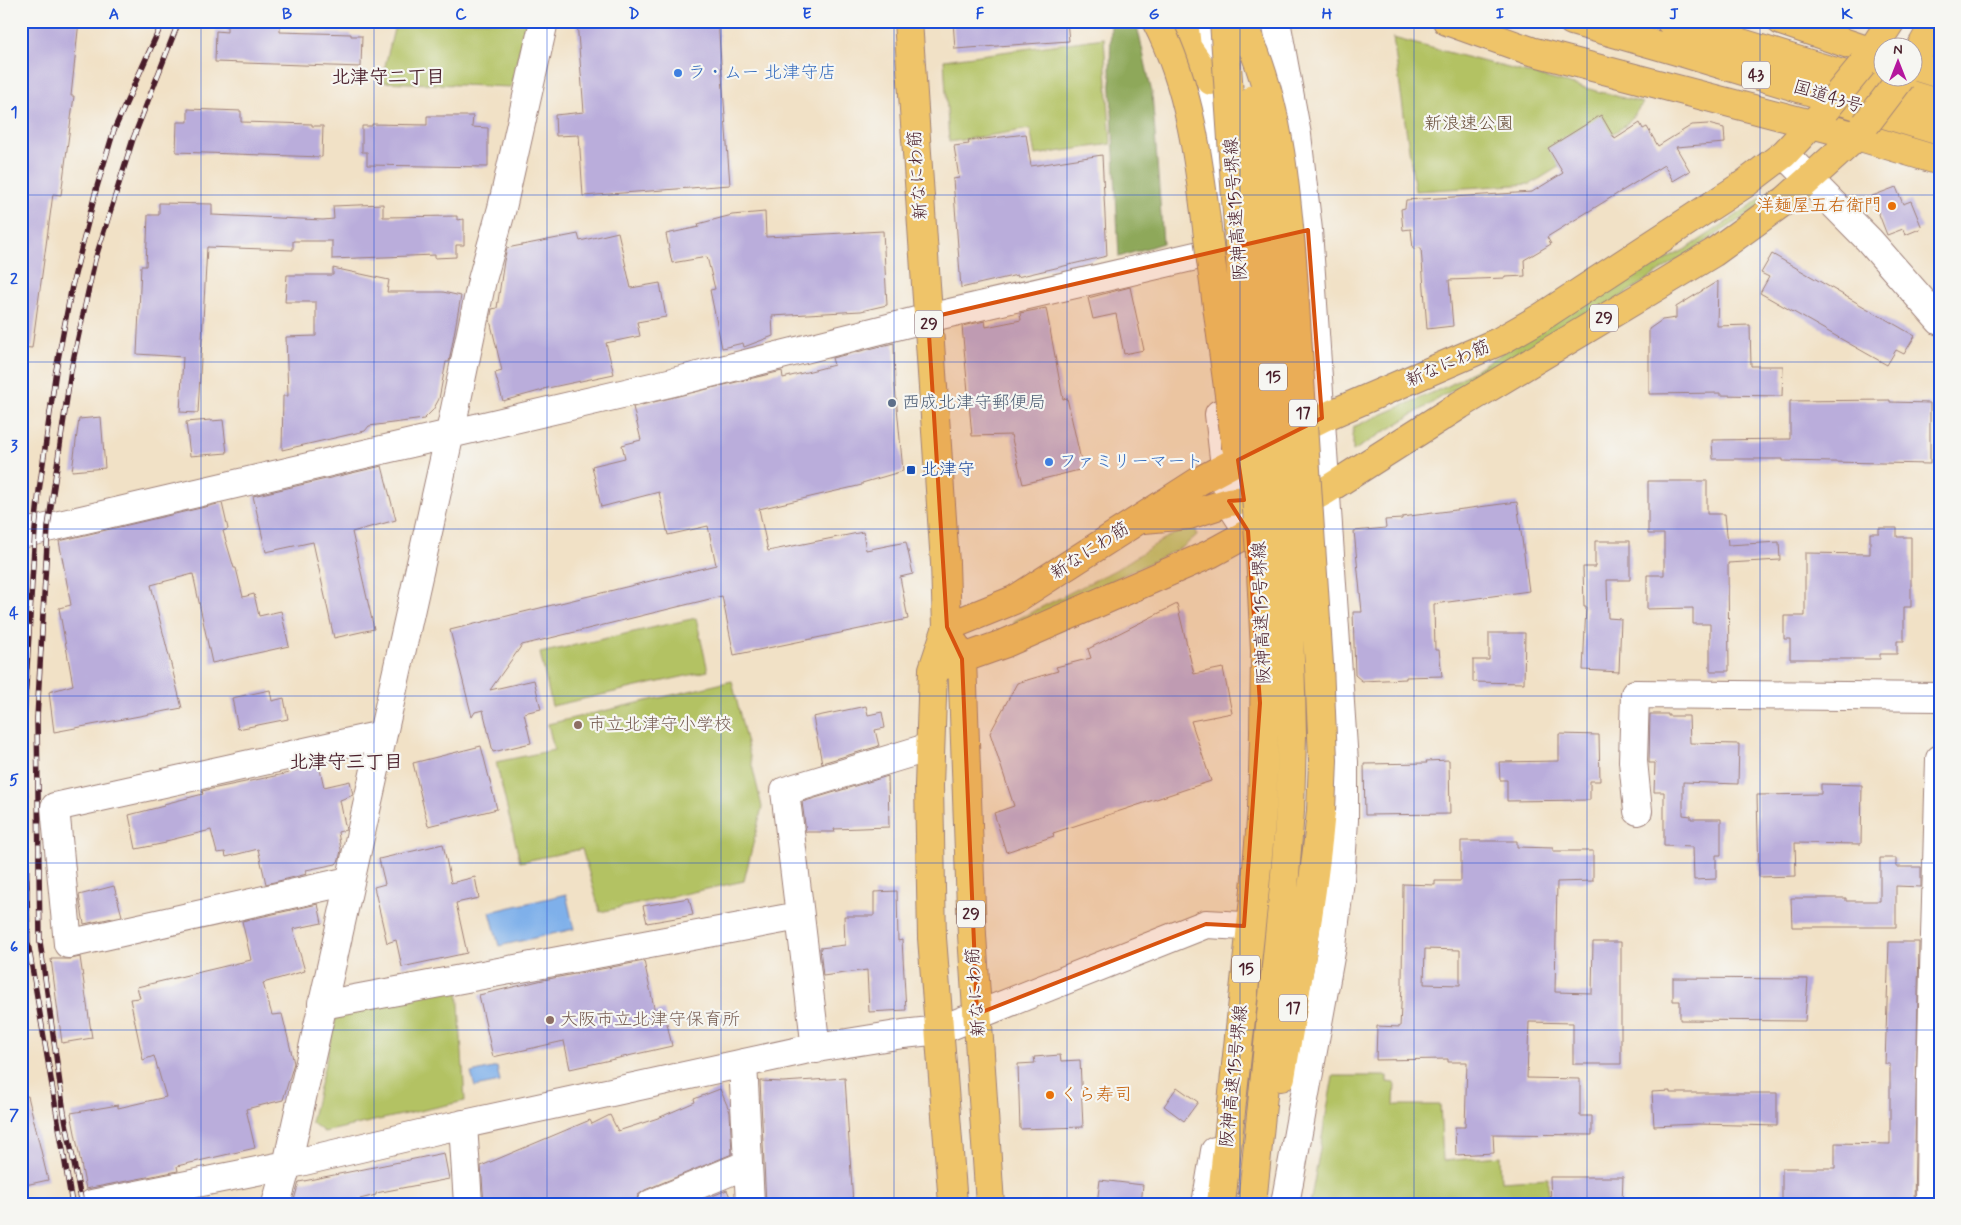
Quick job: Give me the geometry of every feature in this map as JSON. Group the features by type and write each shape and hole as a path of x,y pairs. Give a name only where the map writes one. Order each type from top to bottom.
{"main road":[{"name":"新なにわ筋","path":"908,21 945,563 947,627 933,669 930,747 932,938 953,1204"},
{"path":"1156,21 1178,76 1191,124 1202,184 1219,322 1265,651"},
{"name":"阪神高速15号堺線","path":"1221,1204 1228,1121 1254,899 1262,809 1265,651 1260,544 1224,21"},
{"name":"17","path":"1242,21 1261,69 1272,112 1287,204 1318,635 1323,760 1321,811 1315,874 1261,1204"},
{"name":"阪神高速15号堺線","path":"1249,21 1286,567 1292,734 1290,811 1284,887 1252,1204"},
{"path":"1447,21 1531,51 1818,118 1861,130 1940,160"},
{"name":"国道43号","path":"1572,21 1940,131"},
{"name":"国道43号","path":"1670,21 1940,104"},
{"path":"1782,21 1873,57"},
{"name":"新なにわ筋","path":"947,627 1014,600 1199,481 1322,418 1500,341 1540,318 1743,185 1784,154 1873,57 1891,21"},
{"path":"1924,42 1936,21"},
{"path":"1185,34 1210,81"},
{"path":"1924,69 1940,74"},
{"name":"新なにわ筋","path":"933,669 1006,643 1210,554 1250,534 1325,491 1460,405 1713,252 1786,200 1810,179 1861,130 1893,88"},
{"path":"1138,520 1189,515 1250,499 1325,491"},
{"name":"新なにわ筋","path":"947,627 962,660 972,935 990,1204"}],"street":[{"path":"276,1204 287,1165 450,433 482,280 502,208 544,21"},
{"path":"1207,21 1210,81 1212,252"},
{"path":"1276,21 1298,143 1308,230 1344,762 1344,820 1340,880 1332,946 1285,1204"},
{"path":"1185,34 1212,252 1234,463 1250,499 1250,534 1260,704 1255,805 1233,1050 1206,1204"},
{"path":"1784,154 1869,240 1940,321"},
{"path":"21,534 686,379 928,318 1308,230"},
{"path":"1250,534 1250,499 1322,418"},
{"path":"1638,811 1633,761 1635,694 1940,697"},
{"path":"349,881 68,944 55,806 382,735"},
{"path":"816,1048 785,791 930,747"},
{"path":"1930,1204 1931,1077 1939,888 1940,759"},
{"path":"322,1003 343,1001 799,916"},
{"path":"92,1204 287,1165 463,1124 816,1048 940,1030 1206,924 1244,926"},
{"path":"743,1064 750,1204"},
{"path":"463,1124 468,1204"},
{"path":"651,1204 748,1164"}],"highlighted area":[{"path":"1308,230 1322,418 1238,460 1244,500 1229,501 1248,531 1260,703 1244,926 1206,924 977,1014 962,659 947,627 928,318"}],"green space":[{"path":"396,21 526,21 511,87 381,82"},
{"path":"1111,21 1136,21 1152,93 1163,243 1119,257 1110,70"},
{"path":"1104,38 1111,144 1035,155 1030,129 949,142 944,60"},
{"name":"新浪速公園","path":"1393,38 1643,103 1625,126 1531,184 1415,191"},
{"path":"1797,170 1803,172 1750,213 1617,299 1525,355 1453,390 1353,451 1353,427 1450,385 1597,295 1688,248 1750,206"},
{"path":"1195,524 1197,535 1183,547 1014,627 1014,621 1115,570 1164,539"},
{"path":"696,618 708,671 552,706 540,653"},
{"path":"732,681 762,807 744,881 600,912 582,849 520,862 496,762 554,750 548,724"},
{"path":"458,988 465,1101 324,1132 311,1122 336,1018 345,1009"},
{"path":"1333,1076 1387,1076 1387,1082 1395,1083 1394,1105 1440,1105 1443,1161 1500,1156 1501,1181 1548,1178 1548,1204 1310,1204"}],"water":[{"path":"566,894 574,929 499,946 490,912"},
{"path":"497,1067 500,1082 475,1087 471,1073"}],"building":[{"path":"21,21 79,21 71,96 74,96 61,195 53,194 32,348 21,347"},
{"path":"227,21 280,21 280,32 362,36 361,67 215,62 216,31 227,32"},
{"path":"577,21 718,21 730,185 583,196 579,135 556,136 555,115 584,112"},
{"path":"953,21 1067,21 1069,41 955,49"},
{"path":"188,109 241,111 241,122 323,126 322,157 176,152 177,122 188,122"},
{"path":"1601,115 1615,139 1640,123 1643,129 1647,127 1658,146 1692,125 1708,124 1724,128 1725,143 1676,147 1690,171 1673,181 1664,165 1547,237 1551,244 1524,260 1525,276 1449,280 1453,326 1427,329 1421,248 1413,249 1411,229 1403,230 1401,209 1405,208 1406,200 1532,192 1563,173 1548,148"},
{"path":"427,116 473,116 472,127 488,128 488,167 367,165 367,152 362,152 362,126 372,126 372,124 427,125"},
{"path":"1026,134 1031,166 1102,155 1107,256 961,288 953,179 959,178 954,146 969,144 968,141"},
{"path":"1896,187 1903,204 1911,201 1922,228 1905,235 1903,229 1887,235 1872,196"},
{"path":"159,203 212,204 212,215 323,220 334,219 333,206 383,204 383,217 457,216 457,220 464,219 464,245 456,245 456,257 435,258 435,255 332,259 332,241 293,241 293,250 207,247 198,413 180,412 183,357 137,354 141,266 146,266 148,215 159,215"},
{"path":"765,212 766,237 883,231 887,305 861,311 772,316 773,336 744,347 743,343 722,348 710,290 715,289 707,257 672,263 666,234 699,227 698,224 732,215"},
{"path":"618,232 631,288 660,283 666,317 637,322 640,336 606,343 614,374 543,389 503,401 495,373 502,371 490,320 492,309 497,308 507,248 578,234 580,241"},
{"path":"1772,254 1915,336 1904,354 1896,350 1887,365 1760,293 1769,277 1761,273"},
{"path":"333,268 389,280 387,292 443,292 461,296 449,362 446,362 439,399 433,410 424,419 369,426 365,431 282,450 283,396 288,396 286,337 316,336 316,302 285,302 287,275 333,275"},
{"path":"1718,281 1717,326 1750,325 1751,366 1783,366 1782,396 1720,395 1720,393 1649,394 1649,329 1662,320 1676,318 1676,307"},
{"path":"1130,287 1144,350 1124,354 1116,314 1093,319 1088,298"},
{"path":"1046,308 1063,399 1067,398 1083,469 1023,484 1011,435 972,436 962,326 985,321 986,327 1021,320 1020,313"},
{"path":"894,343 895,386 903,471 862,483 862,485 759,509 768,551 863,532 866,550 906,542 913,574 900,577 908,619 734,655 722,596 522,645 490,690 534,680 541,709 524,713 531,743 493,752 483,710 475,712 472,717 450,630 716,565 708,526 668,535 659,492 601,507 592,466 625,458 622,445 641,440 633,407 782,371 783,378 834,365 832,358"},
{"path":"1890,400 1890,402 1930,403 1930,464 1783,461 1783,459 1713,459 1712,440 1790,439 1790,401"},
{"path":"101,417 105,468 72,471 79,419"},
{"path":"223,420 227,453 190,456 186,422"},
{"path":"382,466 396,520 352,532 374,629 334,638 313,542 266,552 253,496"},
{"path":"1648,481 1707,481 1707,514 1725,514 1728,545 1779,542 1780,560 1728,563 1729,671 1710,671 1710,624 1693,624 1693,608 1647,609 1647,575 1664,575 1664,534 1648,534"},
{"path":"1517,502 1529,591 1434,604 1435,650 1439,650 1442,676 1362,681 1355,675 1353,612 1362,612 1354,531 1386,528 1385,520"},
{"path":"222,503 228,529 223,531 234,568 236,568 243,597 254,594 259,616 281,611 289,646 212,663 193,574 151,585 182,708 54,732 49,692 73,685 59,608 71,605 59,541"},
{"path":"1879,528 1897,528 1897,537 1911,537 1911,607 1904,607 1904,641 1897,641 1897,654 1880,654 1880,659 1790,659 1790,639 1784,639 1784,616 1805,616 1805,553 1870,554 1870,533 1879,533"},
{"path":"1595,541 1630,541 1630,580 1607,580 1608,618 1621,619 1619,672 1583,670 1586,607 1584,607 1583,567 1595,567"},
{"path":"1177,604 1194,674 1223,668 1232,713 1191,721 1211,781 1053,833 1054,836 1006,852 994,813 1014,806 990,733 1017,683 1058,671 1056,667 1091,658 1088,649"},
{"path":"1489,633 1525,633 1524,683 1473,682 1473,660 1489,660"},
{"path":"270,690 272,701 284,698 288,719 238,729 232,698"},
{"path":"866,706 868,715 882,712 885,728 875,730 879,746 822,763 813,717"},
{"path":"1650,714 1689,716 1690,743 1739,744 1738,784 1683,782 1683,815 1691,816 1691,819 1721,819 1721,855 1716,855 1716,879 1694,880 1693,847 1664,846 1664,792 1654,792 1655,763 1649,763"},
{"path":"1559,734 1599,735 1600,781 1590,781 1590,800 1507,801 1507,780 1500,780 1499,762 1559,761"},
{"path":"481,746 497,809 428,826 413,763"},
{"path":"1449,760 1450,814 1365,815 1364,764 1427,763 1426,761"},
{"path":"319,765 324,787 350,781 353,795 340,800 346,830 338,832 341,850 336,864 306,870 307,874 266,884 258,849 226,857 225,852 217,853 211,830 166,841 166,843 136,849 129,815 203,794 202,791"},
{"path":"888,776 889,827 834,829 835,832 806,832 802,802"},
{"path":"1821,784 1862,785 1861,844 1795,843 1796,876 1759,877 1757,795 1821,794"},
{"path":"1461,841 1517,841 1517,847 1553,848 1553,851 1593,851 1593,881 1557,882 1555,992 1592,993 1593,942 1621,942 1621,1064 1573,1064 1573,1023 1529,1022 1527,1078 1580,1079 1580,1116 1592,1116 1592,1135 1493,1134 1494,1153 1456,1155 1455,1127 1465,1127 1467,1062 1448,1062 1448,1059 1376,1060 1377,1026 1400,1027 1403,884 1435,885 1435,881 1461,881","holes":["1425,949 1460,950 1460,985 1424,984"]},
{"path":"443,844 451,883 475,877 479,898 456,903 467,953 402,967 396,940 387,943 374,887 385,884 379,859"},
{"path":"1880,858 1896,858 1896,867 1921,867 1921,887 1896,886 1896,927 1792,927 1791,898 1846,898 1846,901 1880,901"},
{"path":"114,886 122,916 84,924 79,895"},
{"path":"897,891 898,941 902,940 906,1010 869,1012 867,970 823,976 820,948 845,945 844,916 874,916 874,892"},
{"path":"689,898 693,915 647,923 643,906"},
{"path":"318,904 322,923 293,929 305,971 263,983 272,1015 282,1014 294,1063 283,1100 246,1109 255,1148 177,1166 178,1171 86,1189 71,1113 118,1105 118,1108 166,1097 154,1056 143,1060 130,999 140,998 137,987 251,960 242,921"},
{"path":"1889,942 1919,942 1914,1204 1782,1204 1782,1168 1835,1168 1835,1143 1890,1144 1890,1064 1885,1064"},
{"path":"80,957 92,1038 62,1043 51,959"},
{"path":"644,961 655,1012 664,1010 672,1046 570,1069 564,1041 493,1057 479,995 543,980"},
{"path":"1673,978 1808,979 1805,1021 1680,1020 1680,1001 1673,1001"},
{"name":"くら寿司","path":"1060,1055 1061,1061 1080,1060 1083,1127 1020,1129 1018,1064 1035,1063 1034,1057"},
{"path":"845,1078 853,1204 766,1204 760,1081 783,1082"},
{"path":"1177,1087 1198,1102 1184,1121 1164,1106"},
{"path":"720,1089 730,1112 732,1154 645,1190 638,1195 636,1204 484,1204 481,1166 590,1120 592,1124 610,1115 618,1131 658,1118 695,1102 694,1099"},
{"path":"1670,1091 1670,1093 1777,1093 1777,1126 1698,1124 1654,1126 1652,1092"},
{"path":"28,1096 48,1180 21,1186 21,1097"},
{"path":"444,1153 449,1179 376,1193 376,1195 360,1199 361,1204 293,1204 299,1182"},
{"path":"1550,1177 1623,1177 1622,1204 1551,1204"},
{"path":"1100,1180 1143,1185 1141,1204 1097,1204"},
{"path":"727,1190 733,1204 693,1204"}],"railway":[{"path":"72,1204 28,943 24,719 35,530 56,370 72,286 96,190 114,130 163,21"},
{"path":"82,1204 64,1113 40,942 37,718 48,527 71,370 95,260 133,139 179,21"}],"place":[{"name":"ラ・ムー 北津守店","path":"678,73"},
{"name":"洋麺屋五右衛門","path":"1892,206"},
{"name":"西成北津守郵便局","path":"892,403"},
{"name":"ファミリーマート","path":"1049,462"},
{"name":"北津守","path":"911,470"},
{"name":"市立北津守小学校","path":"578,725"},
{"name":"大阪市立北津守保育所","path":"550,1020"},
{"name":"くら寿司","path":"1050,1095"}],"district":[{"name":"北津守二丁目","path":"388,77"},
{"name":"北津守三丁目","path":"346,762"}]}
